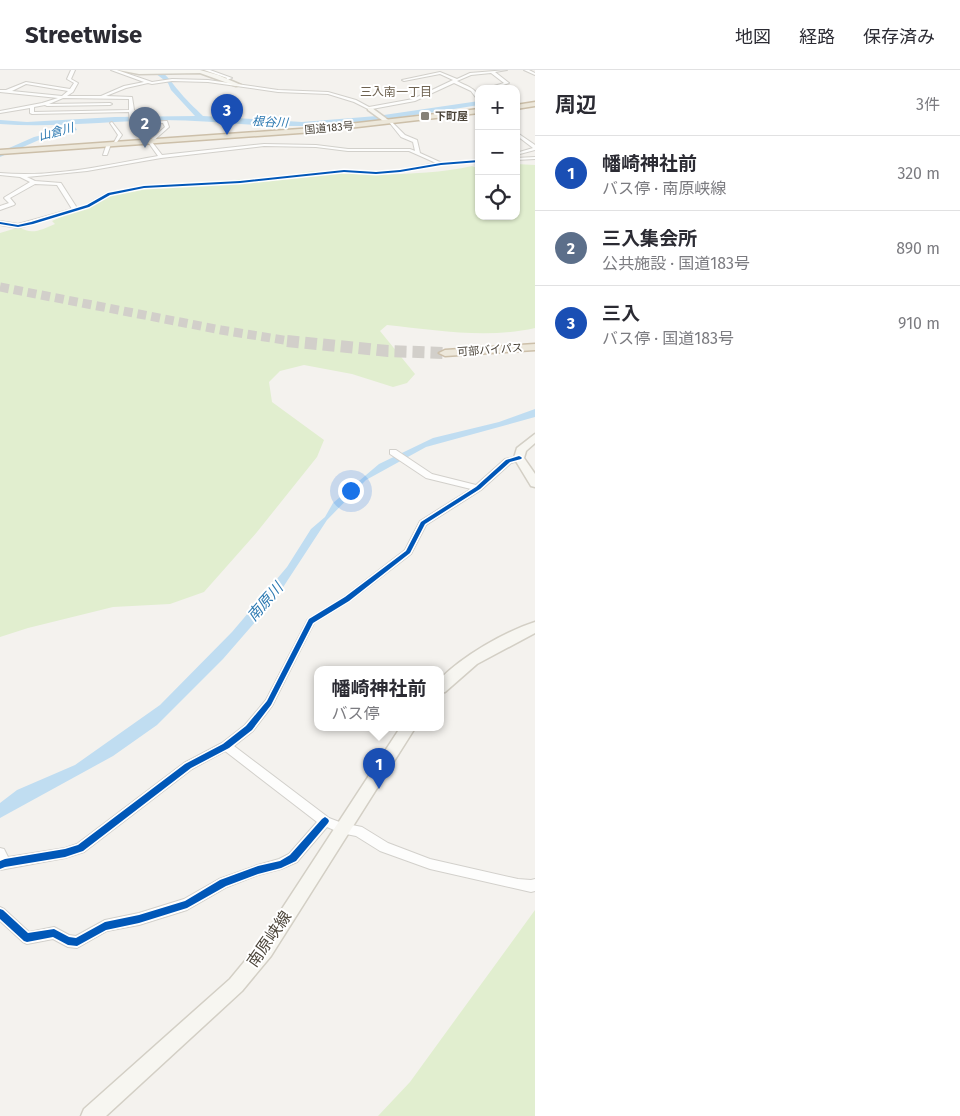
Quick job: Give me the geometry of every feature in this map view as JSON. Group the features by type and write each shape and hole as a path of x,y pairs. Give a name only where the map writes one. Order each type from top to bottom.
{"highway":[{"path":"520,107 534,105"},
{"name":"国道183号","path":"4,151 152,141 475,112"},
{"name":"可部バイパス","path":"445,353 535,347"}],"main road":[{"path":"120,70 128,73 196,71 238,84"},
{"path":"370,108 388,121"},
{"path":"535,437 521,450 519,458 535,483"},
{"path":"444,684 462,667 488,650 535,627"},
{"name":"南原峡線","path":"91,1116 177,1041 236,985 265,950 341,828 406,731"}],"street":[{"path":"0,112 17,111 44,104 72,92 76,83 69,79 72,70"},
{"path":"113,70 128,73 148,82"},
{"path":"206,70 230,78 226,80"},
{"path":"81,98 99,97 125,87 148,82 172,80 238,84 278,91 328,93 355,101 370,108 414,100 454,81 481,72 505,70"},
{"path":"526,70 535,74"},
{"path":"162,71 172,80"},
{"path":"492,72 507,83 500,85"},
{"path":"404,80 440,73 475,92"},
{"path":"8,92 14,88 53,92 60,89 72,92"},
{"path":"0,91 81,98 131,98 132,122 165,122 167,127 152,141 150,146 161,157"},
{"path":"110,98 110,112"},
{"path":"44,104 50,106 110,104"},
{"path":"32,106 32,113 132,113"},
{"path":"388,121 403,136 415,141 418,152"},
{"path":"104,154 120,135 112,123"},
{"path":"520,136 535,148"},
{"path":"0,174 21,176 97,169 161,157 264,145 418,152 441,164"},
{"path":"520,153 535,148"},
{"path":"520,159 535,158"},
{"path":"0,223 18,226 88,206 121,191 144,187 240,182 344,171 400,172 441,164 475,161"},
{"path":"21,176 34,182 59,184 75,209"},
{"path":"0,208 12,204 7,198 34,182"},
{"path":"0,203 10,200"},
{"path":"393,452 429,476 478,488"},
{"path":"2,861 65,853 80,848 188,766 226,746 249,728 269,703 311,621 347,599 408,552 423,523 478,488 508,461 519,458"},
{"path":"226,746 325,821 341,828 358,831 384,847 430,864 518,884 535,885"},
{"path":"0,913 27,938 33,939 54,933 68,941 77,942 105,926 139,919 187,904 223,883 266,867 281,864 300,853 325,821"}],"green space":[{"path":"520,164 535,165 535,328 498,333 480,333 387,325 380,331 415,374 407,383 393,387 352,374 304,365 280,371 269,382 272,402 324,440 317,457 257,532 204,592 170,604 113,607 28,628 0,637 0,233 20,227 28,231 42,230 55,224 52,221 106,197 139,189 313,171 399,174 444,171 472,166 475,167 475,220 520,220"},
{"path":"535,910 535,1116 378,1116 410,1082"}],"water":[{"name":"南原川","path":"535,409 535,417 426,447 366,480 327,520 276,598 223,659 157,725 113,756 0,818 0,803 17,790 75,765 160,705 232,632 287,567 311,529 325,517 333,503 379,464 433,438 499,422"}],"waterway":[{"path":"154,70 171,82 173,89 201,118"},
{"name":"根谷川","path":"201,118 302,124 377,118 475,104"},
{"name":"根谷川","path":"0,122 27,124 115,119 201,118"},
{"name":"山倉川","path":"0,155 36,138 75,129"}],"tunnel":[{"path":"0,287 221,330 294,342"},
{"path":"287,341 294,342"},
{"path":"294,342 388,351 445,353"}],"cycle path":[{"path":"0,223 18,226 32,223 88,206 109,194 144,187 240,182 344,171 376,173 475,161"},
{"path":"0,865 65,853 80,848 188,766 226,746 249,728 269,703 311,621 347,599 408,552 423,523 478,488 508,461 519,458"},
{"path":"0,913 27,938 54,933 68,941 77,942 105,926 139,919 187,904 223,883 281,864 293,858 325,821"}],"place":[{"name":"下町屋","path":"425,116"},
{"name":"三入","path":"227,135"},
{"name":"三入集会所","path":"145,148"},
{"name":"幡崎神社前","path":"379,789"}],"district":[{"name":"三入南一丁目","path":"396,92"}]}
